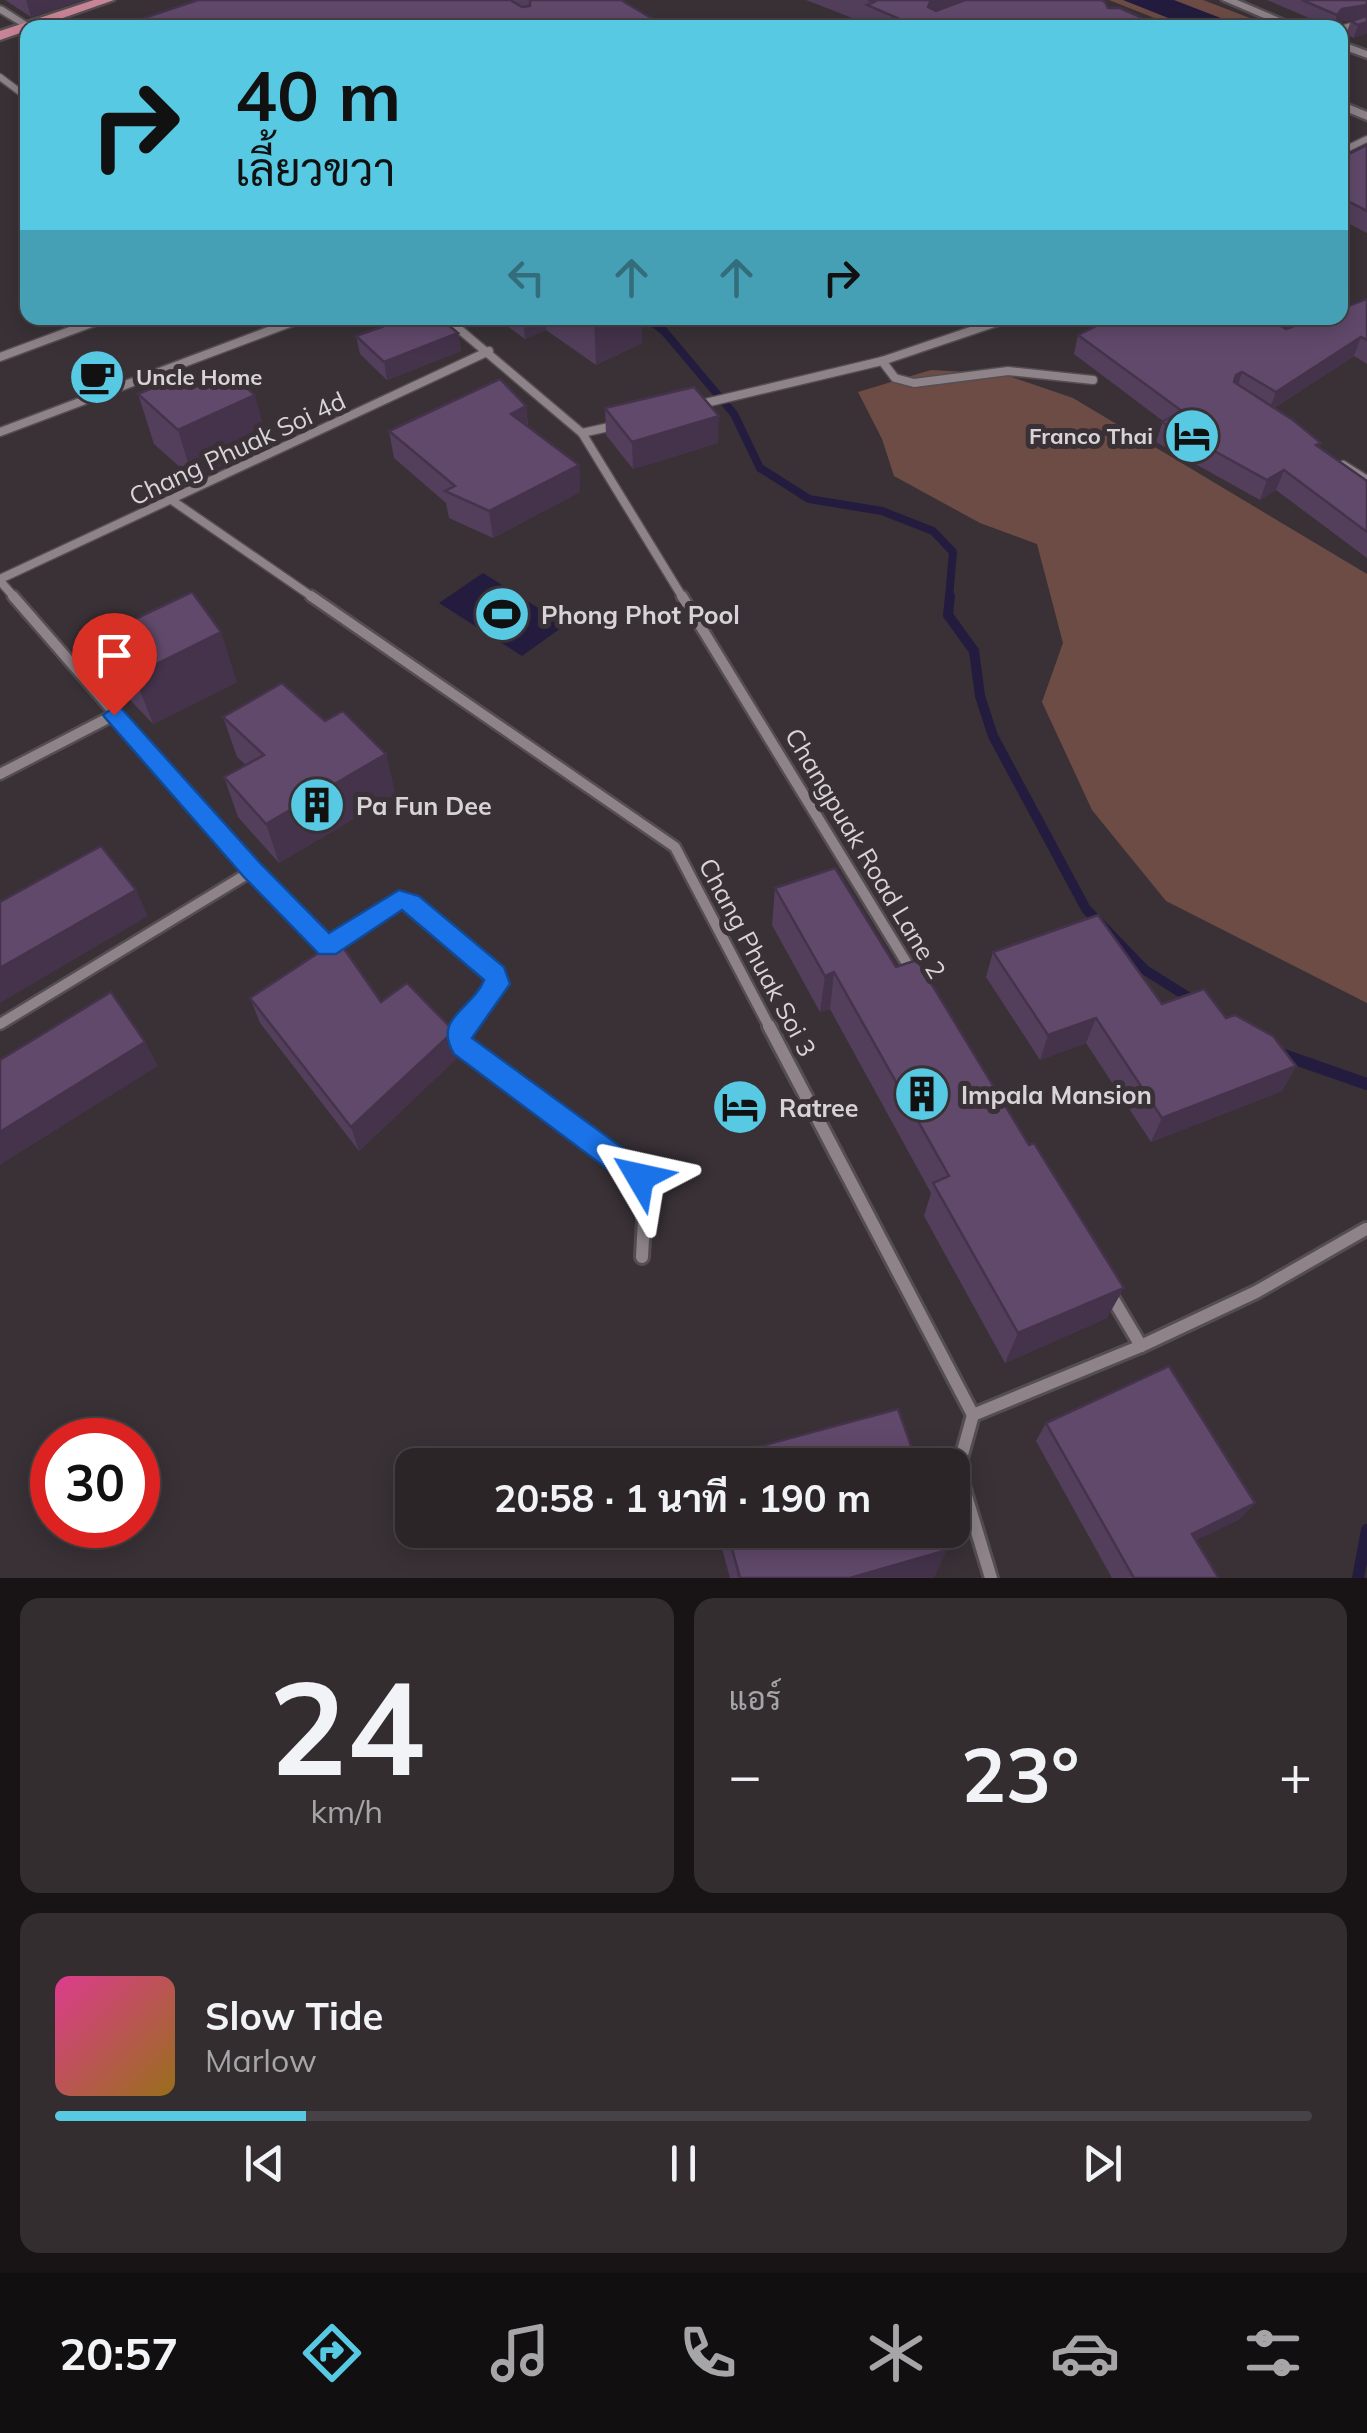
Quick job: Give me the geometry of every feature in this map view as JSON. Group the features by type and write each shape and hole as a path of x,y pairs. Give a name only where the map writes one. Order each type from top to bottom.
{"main road":[{"path":"48,20 107,0"},
{"path":"1226,0 1277,20"}],"street":[{"path":"0,76 20,92"},
{"path":"0,357 86,325"},
{"path":"0,432 284,325"},
{"name":"Changpuak Road Lane 2","path":"455,325 582,433 926,993"},
{"path":"683,409 882,361 988,325"},
{"name":"Chang Phuak Soi 4d","path":"0,580 489,351"},
{"path":"882,361 896,378 914,383 1008,370 1093,380"},
{"path":"582,433 632,421"},
{"path":"1334,460 1367,480"},
{"name":"Chang Phuak Soi 3","path":"174,501 676,847 973,1415"},
{"path":"0,580 252,871 328,947 399,900 411,903 495,974 498,984 461,1027 459,1039 643,1180 648,1186 642,1257"},
{"path":"0,774 114,715"},
{"path":"0,1024 252,871"},
{"path":"991,1578 958,1470 973,1415 1142,1346 1256,1292 1366,1229"},
{"path":"1100,1278 1142,1346"}],"shaded area":[{"path":"1109,0 1203,0 1255,20 1159,20"},
{"path":"1123,0 1174,0 1226,20 1173,20"},
{"path":"931,370 1003,374 1073,398 1367,574 1367,1003 1166,901 1092,810 1042,702 1063,643 1037,544 980,523 894,476 882,439 858,392"},
{"name":"Phong Phot Pool","path":"483,573 565,625 522,656 439,603"}],"building":[{"path":"198,0 510,0 522,7 530,6 530,0 621,0 655,20 138,20"},
{"path":"868,0 931,0 928,7 936,11 965,0 1101,0 1108,8 1120,8 1147,20 902,20 867,5 874,2"},
{"path":"1302,0 1367,0 1367,5 1342,9 1337,15"},
{"path":"1367,16 1367,22 1358,25 1351,21"},
{"path":"1367,145 1367,211 1348,201 1348,154"},
{"path":"1367,299 1367,340 1361,337 1276,392 1242,372 1234,382 1293,420 1321,443 1316,445 1367,481 1367,532 1284,470 1267,480 1162,422 1182,411 1078,335 1099,325 1279,325 1286,329 1298,325 1348,325 1348,306"},
{"path":"387,325 448,325 458,333 384,362 356,336"},
{"path":"190,372 203,383 228,372 255,395 178,430 138,394"},
{"path":"500,379 526,406 511,414 579,465 489,511 445,491 455,486 389,431"},
{"path":"694,387 719,416 632,442 605,408"},
{"path":"192,592 221,632 134,675 97,637"},
{"path":"282,683 325,721 343,711 386,754 266,824 224,777 264,755 223,717"},
{"path":"101,846 136,890 0,968 0,902"},
{"path":"835,868 896,967 917,960 1029,1145 1034,1143 1124,1288 1018,1333 933,1183 949,1176 834,972 825,976 775,888"},
{"path":"1098,915 1162,1004 1204,989 1226,1018 1235,1015 1273,1036 1296,1066 1162,1118 1096,1018 1048,1035 993,952"},
{"path":"338,940 381,1002 407,983 454,1031 351,1127 250,998"},
{"path":"111,992 145,1042 0,1132 0,1060"},
{"path":"1169,1366 1255,1503 1192,1534 1217,1578 1134,1578 1046,1423"},
{"path":"898,1409 912,1448 753,1448"},
{"path":"732,1548 947,1550 850,1578 740,1578"}],"waterway":[{"path":"656,325 734,414 760,468 809,499 882,511 933,531 953,552 949,598"},
{"path":"950,596 948,615 974,651 980,696 993,736 1086,909 1145,970 1196,1002"},
{"path":"1278,1053 1367,1084"},
{"path":"1358,1578 1367,1530"}],"place":[{"name":"Uncle Home","path":"97,377"},
{"name":"Franco Thai","path":"1192,436"},
{"name":"Phong Phot Pool","path":"502,614"},
{"name":"Pa Fun Dee","path":"317,805"},
{"name":"Impala Mansion","path":"922,1094"},
{"name":"Ratree","path":"740,1107"}],"route":[{"path":"114,715 252,871 328,947 399,900 411,903 495,974 498,984 461,1027 459,1039 463,1046 640,1177"}]}
